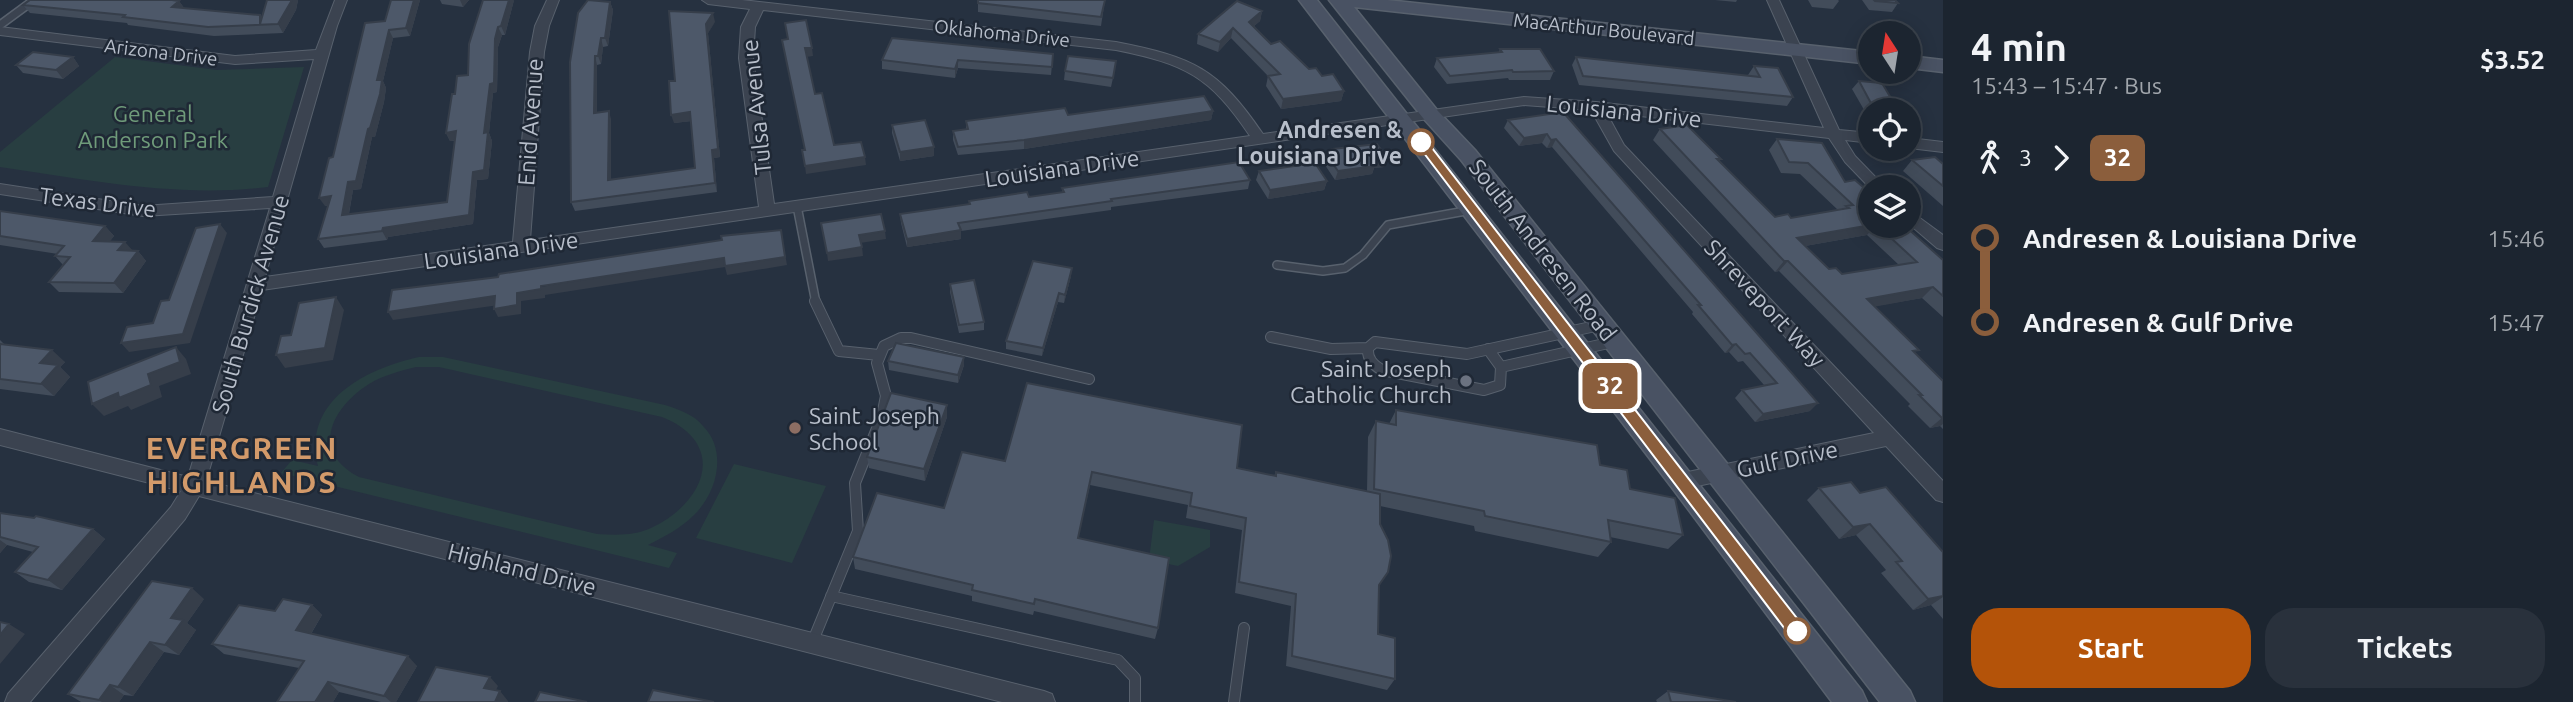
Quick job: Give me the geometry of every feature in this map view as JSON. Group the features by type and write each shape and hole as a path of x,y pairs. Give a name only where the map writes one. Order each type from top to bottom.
{"street":[{"name":"South Burdick Avenue","path":"16,702 178,513 195,485 322,54 341,0"},
{"name":"Enid Avenue","path":"521,247 536,44 542,21 553,0"},
{"name":"Oklahoma Drive","path":"708,0 1116,46 1154,53 1184,63 1211,78 1227,92 1260,140"},
{"name":"South Andresen Road","path":"1308,0 1473,209 1851,702"},
{"name":"South Andresen Road","path":"1338,0 1430,114 1468,155 1899,702"},
{"name":"MacArthur Boulevard","path":"1338,0 1794,43 1858,44"},
{"name":"MacArthur Boulevard","path":"1463,0 1794,43 1858,55"},
{"path":"1773,0 1834,134 1850,159 1866,175"},
{"name":"Tulsa Avenue","path":"758,6 748,27 746,58 767,211"},
{"name":"Arizona Drive","path":"0,31 235,60 322,54"},
{"path":"1922,49 1943,51"},
{"path":"1922,64 1943,66"},
{"name":"Louisiana Drive","path":"255,285 1524,101 1596,106 1858,137"},
{"name":"Shreveport Way","path":"1596,106 1619,148 1943,494"},
{"path":"1921,144 1943,147"},
{"name":"Texas Drive","path":"0,189 143,211 280,202"},
{"path":"1921,225 1943,244"},
{"name":"Highland Drive","path":"0,437 1044,702"},
{"name":"Gulf Drive","path":"1683,481 1890,437"}],"lane":[{"path":"0,25 34,0"},
{"path":"797,206 813,296 839,351 879,355"},
{"path":"1277,265 1311,271 1343,268 1356,262 1378,232 1388,225 1473,209"},
{"path":"1271,337 1331,349 1368,348 1375,342 1454,354 1574,340 1608,333"},
{"path":"1502,367 1574,340 1608,333"},
{"path":"812,643 858,531 859,519 853,495 885,404 885,387 876,372 879,355 891,341 911,338 1089,379"},
{"path":"1368,348 1371,363 1382,370 1484,390 1500,385 1502,367 1488,349"},
{"path":"831,596 1118,660 1135,675 1138,687 1135,702"},
{"path":"1234,702 1244,628"}],"green space":[{"name":"General Anderson Park","path":"115,57 217,70 304,67 268,187 234,190 167,189 0,167 0,152"},
{"path":"419,357 443,357 665,405 695,418 711,436 715,447 717,459 714,484 694,515 678,528 648,545 677,553 669,568 281,473 292,460 318,466 316,443 319,423 329,406 359,380 398,362","holes":["416,367 439,367 662,417 683,428 696,442 702,457 702,473 696,489 685,504 670,517 645,531 618,535 597,534 359,477 344,467 335,455 331,430 345,405 369,384 386,376"]},
{"path":"734,464 826,486 792,563 696,538"},
{"path":"1154,520 1210,530 1210,547 1178,566 1149,560"}],"building":[{"path":"30,0 172,0 179,1 172,7 260,15 260,24 267,0 292,0 278,24 208,27 123,17 125,15 23,5"},
{"path":"391,0 414,0 406,28 389,30 377,80 382,80 380,94 368,129 356,181 348,182 342,215 447,202 456,131 446,133 457,76 468,75 469,44 483,0 509,0 495,39 494,83 490,84 484,133 488,132 484,170 473,172 469,215 383,228 382,231 318,239 331,196 319,198 329,158 333,157 365,23 385,21"},
{"path":"588,0 610,2 605,38 601,38 598,56 595,56 594,113 609,111 608,180 695,168 690,112 671,115 669,81 675,81 669,11 713,13 706,24 718,149 712,150 715,183 571,202 570,62 578,13"},
{"path":"978,0 1105,0 1101,17 978,3"},
{"path":"1895,0 1898,3 1875,1"},
{"path":"1237,1 1262,11 1249,22 1271,44 1280,41 1309,69 1316,68 1322,76 1333,74 1344,91 1283,99 1268,76 1280,74 1233,28 1220,42 1198,34"},
{"path":"806,20 812,48 805,48 815,94 822,93 834,145 861,142 865,157 805,166 802,150 805,150 782,40 788,39 785,23"},
{"path":"892,38 1053,54 1052,67 958,60 955,69 882,60"},
{"path":"1500,49 1540,49 1554,71 1512,70 1450,76 1437,58 1502,52"},
{"path":"33,52 73,57 56,70 16,65"},
{"path":"1068,56 1116,61 1113,78 1065,71"},
{"path":"1576,57 1760,77 1754,66 1778,68 1793,97 1583,76"},
{"path":"1861,84 1883,84 1891,98 1868,98"},
{"path":"1204,96 1213,111 1024,140 958,147 953,131 968,129 966,121 1065,108 1068,115"},
{"path":"1563,112 1818,403 1763,414 1742,390 1777,383 1750,353 1745,354 1736,344 1732,345 1698,305 1701,305 1556,139 1551,140 1547,134 1524,138 1508,120"},
{"path":"925,120 934,147 900,152 892,125"},
{"path":"1687,125 1775,217 1788,214 1791,218 1849,208 1846,206 1853,205 1808,163 1789,162 1777,139 1822,143 1845,182 1855,180 1858,183 1858,227 1797,238 1829,269 1836,268 1842,274 1917,262 1891,238 1918,238 1943,260 1943,296 1933,287 1867,299 1919,350 1913,351 1943,381 1943,418 1788,261 1784,261 1660,129"},
{"path":"1377,144 1387,158 1372,161 1375,166 1338,171 1328,157 1336,156 1332,149"},
{"path":"1935,157 1943,164 1943,186 1913,161"},
{"path":"1239,162 1250,180 958,223 961,230 907,239 900,214 1027,192 1029,197 1064,192 1062,188"},
{"path":"1315,163 1327,181 1270,190 1259,171"},
{"path":"0,211 105,226 93,241 125,242 118,250 138,251 114,283 49,282 70,257 55,256 64,246 0,236"},
{"path":"881,214 885,231 859,235 862,247 827,253 821,223"},
{"path":"220,224 183,334 121,343 127,327 153,323 161,301 169,300 196,228"},
{"path":"781,230 785,257 725,266 724,258 541,286 541,289 517,293 517,305 494,309 495,296 388,312 392,290 498,277 499,274 722,240 721,236"},
{"path":"1033,261 1072,268 1065,295 1059,293 1043,348 1006,341"},
{"path":"974,280 984,322 959,325 950,284"},
{"path":"336,297 325,348 276,355 281,336 291,335 299,303"},
{"path":"896,343 964,357 958,375 888,361"},
{"path":"0,344 52,350 40,363 58,365 41,384 0,379"},
{"path":"176,347 180,362 148,374 151,385 119,398 118,393 92,404 88,382"},
{"path":"1027,383 1242,425 1237,468 1276,476 1276,472 1380,494 1380,524 1388,540 1391,556 1388,572 1379,585 1378,634 1395,638 1395,679 1292,656 1296,594 1239,582 1246,518 1190,506 1192,493 1092,472 1078,538 1169,558 1158,628 1035,599 1034,604 972,590 973,585 853,557 877,493 944,508 962,452 1005,461"},
{"path":"891,393 947,405 924,469 867,457"},
{"path":"1396,410 1597,445 1600,465 1627,470 1630,489 1675,498 1683,535 1608,520 1611,542 1485,516 1484,511 1374,489 1376,421 1396,425"},
{"path":"1851,482 1860,493 1886,487 1943,552 1943,596 1928,599 1896,562 1902,561 1870,524 1853,527 1819,488"},
{"path":"0,513 34,518 36,516 93,529 48,580 15,572 38,547 0,537"},
{"path":"152,581 192,588 171,618 183,620 165,645 150,642 118,687 110,685 99,700 68,694"},
{"path":"283,599 312,605 296,630 408,656 384,696 328,682 315,702 277,702 304,661 212,644 239,605 275,611"},
{"path":"0,622 9,624 0,635"},
{"path":"436,667 490,677 484,688 500,691 495,702 418,702"},
{"path":"653,690 714,702 648,702"},
{"path":"1668,691 1736,702 1671,702"},
{"path":"540,692 587,702 535,702"}],"bus line":[{"name":"32","path":"1421,142 1797,631"}],"place":[{"name":"Andresen & Louisiana Drive","path":"1421,142"},
{"name":"Saint Joseph Catholic Church","path":"1466,381"},
{"name":"Saint Joseph School","path":"795,428"}],"district":[{"name":"EVERGREEN HIGHLANDS","path":"242,465"}]}
